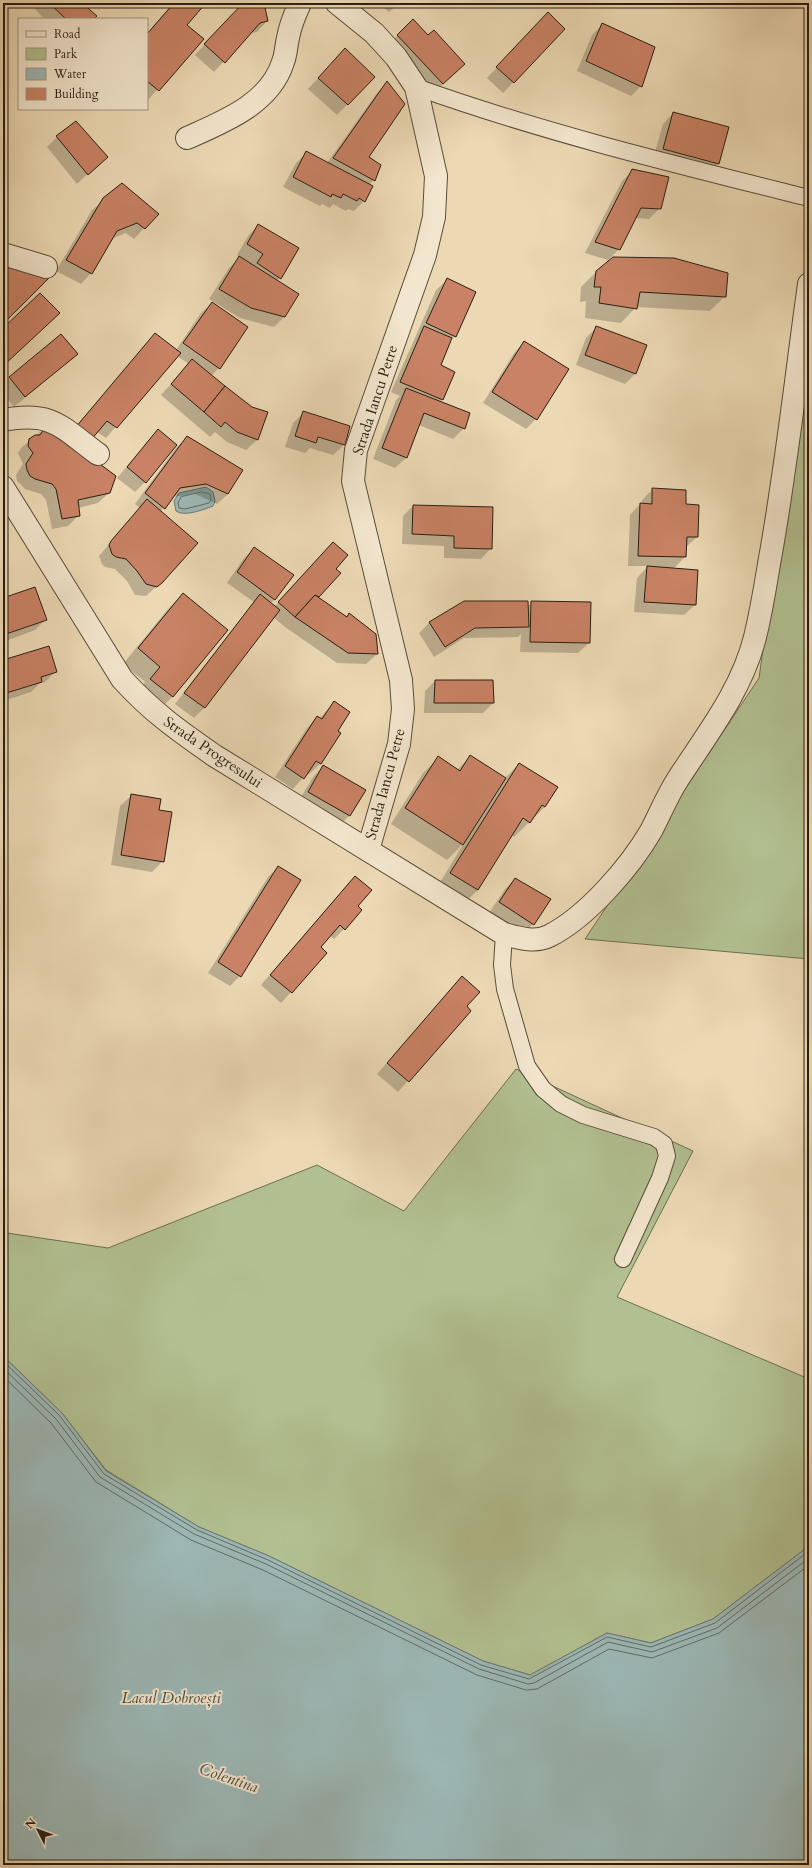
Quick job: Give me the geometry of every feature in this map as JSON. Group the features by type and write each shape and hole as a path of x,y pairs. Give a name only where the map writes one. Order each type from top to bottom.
{"street":[{"path":"187,138 228,119 250,106 274,83 284,62 288,36 300,3"},
{"name":"Strada Iancu Petre","path":"338,3 374,33 396,57 416,87 436,176 434,217 425,255 356,450 354,481 400,680 403,709 399,744 368,850"},
{"path":"3,254 46,267"},
{"name":"Strada Progresului","path":"3,487 122,679 144,704 215,756 504,934 528,940 548,937 567,924 598,898 637,852 652,829 664,802 716,723 744,671 756,637 786,472 809,284"},
{"path":"3,420 24,416 48,420 58,424 98,454"}],"lane":[{"path":"416,87 484,111 600,146 809,198"},
{"path":"504,934 502,965 504,989 527,1066 543,1089 561,1104 583,1115 654,1137 664,1144 667,1156 660,1178 623,1259"}],"green space":[{"path":"809,322 809,959 585,939 759,678"},
{"path":"516,1069 693,1151 617,1297 809,1379 809,1546 713,1619 651,1643 607,1633 530,1675 483,1661 269,1556 199,1527 106,1470 62,1413 3,1356 3,1227 7,1233 108,1248 317,1165 404,1211"}],"water":[{"path":"206,487 213,492 215,501 213,506 189,513 179,513 176,511 174,501 179,493"},
{"name":"Lacul Dobroești","path":"3,1356 62,1413 106,1471 199,1527 269,1556 483,1661 530,1675 607,1633 651,1643 713,1619 809,1546 809,1865 3,1865"}],"building":[{"path":"49,3 82,3 97,16 95,18 65,18"},
{"path":"174,3 206,3 187,25 204,39 159,91 148,82 148,33"},
{"path":"243,3 264,3 268,21 260,23 225,63 204,44"},
{"path":"548,12 565,29 514,83 496,67"},
{"path":"413,19 428,35 434,30 465,64 443,84 397,35"},
{"path":"602,23 655,47 642,87 586,61"},
{"path":"345,48 375,77 348,105 318,78"},
{"path":"387,81 405,104 369,157 381,165 375,181 333,158"},
{"path":"673,112 729,127 719,164 663,149"},
{"path":"76,121 108,157 88,175 56,136"},
{"path":"306,151 373,186 365,202 359,198 357,201 343,194 341,198 332,194 331,197 293,177"},
{"path":"632,169 669,177 661,209 641,208 620,250 595,242"},
{"path":"122,183 159,214 145,229 137,223 117,231 92,274 66,260 103,198"},
{"path":"258,224 299,248 281,279 257,263 263,254 247,244"},
{"path":"239,256 299,294 285,317 251,308 219,289"},
{"path":"613,257 674,258 728,273 726,297 640,292 637,309 599,303 601,287 594,287 596,271"},
{"path":"3,262 50,277 3,324"},
{"path":"447,278 476,292 456,337 426,323"},
{"path":"40,293 60,313 3,366 3,328"},
{"path":"212,302 248,327 220,369 183,343"},
{"path":"424,326 452,338 441,365 455,372 443,400 400,382"},
{"path":"596,326 647,345 636,374 585,355"},
{"path":"155,333 181,353 117,428 107,421 91,440 75,428"},
{"path":"61,334 78,354 25,397 9,377"},
{"path":"524,341 569,369 537,420 492,392"},
{"path":"192,359 225,386 204,412 171,384"},
{"path":"225,386 252,407 268,412 258,440 237,432 225,422 221,427 204,412"},
{"path":"406,388 470,413 465,429 424,413 407,458 382,448"},
{"path":"303,411 350,426 345,445 318,437 316,443 295,436"},
{"path":"47,425 116,476 110,493 78,500 80,516 62,519 56,489 52,484 30,476 27,470 26,464 33,453 28,446 29,439 35,435 40,435"},
{"path":"158,429 177,445 146,483 127,467"},
{"path":"187,436 243,470 228,494 206,484 180,488 165,509 145,493"},
{"path":"652,488 686,490 686,504 699,505 698,537 687,537 686,557 638,556 640,503 652,504"},
{"path":"147,499 198,543 157,587 146,584 126,559 116,557 112,554 109,545"},
{"path":"413,505 493,507 492,549 454,548 454,536 412,534"},
{"path":"333,542 348,555 336,569 341,573 319,597 315,595 295,617 278,602"},
{"path":"254,547 294,575 275,600 237,572"},
{"path":"647,566 698,570 696,605 644,602"},
{"path":"35,587 47,620 3,635 3,598"},
{"path":"183,593 228,630 173,697 150,679 160,667 138,648"},
{"path":"260,594 280,610 205,708 184,693"},
{"path":"315,595 347,617 349,613 376,634 378,654 348,653 295,617"},
{"path":"464,601 528,601 529,627 475,628 445,647 429,622"},
{"path":"531,601 591,602 590,643 530,642"},
{"path":"49,646 57,672 41,677 42,682 3,694 3,660"},
{"path":"435,680 493,680 494,703 434,703"},
{"path":"334,701 350,712 338,731 341,733 321,764 316,761 304,779 285,766 317,716 322,719"},
{"path":"470,755 506,778 463,845 405,808 438,756 460,771"},
{"path":"519,763 558,787 545,807 542,805 530,823 523,818 478,890 450,873"},
{"path":"323,765 366,790 350,816 308,792"},
{"path":"131,794 161,799 159,810 172,812 164,862 121,855"},
{"path":"278,866 301,880 241,977 218,962"},
{"path":"355,876 372,890 358,906 362,910 345,930 340,925 321,947 327,953 292,993 270,975"},
{"path":"515,878 551,899 534,925 499,902"},
{"path":"462,976 480,992 467,1006 471,1011 409,1082 387,1063"}],"water label":[{"name":"Colentina","path":"229,1777"}]}
